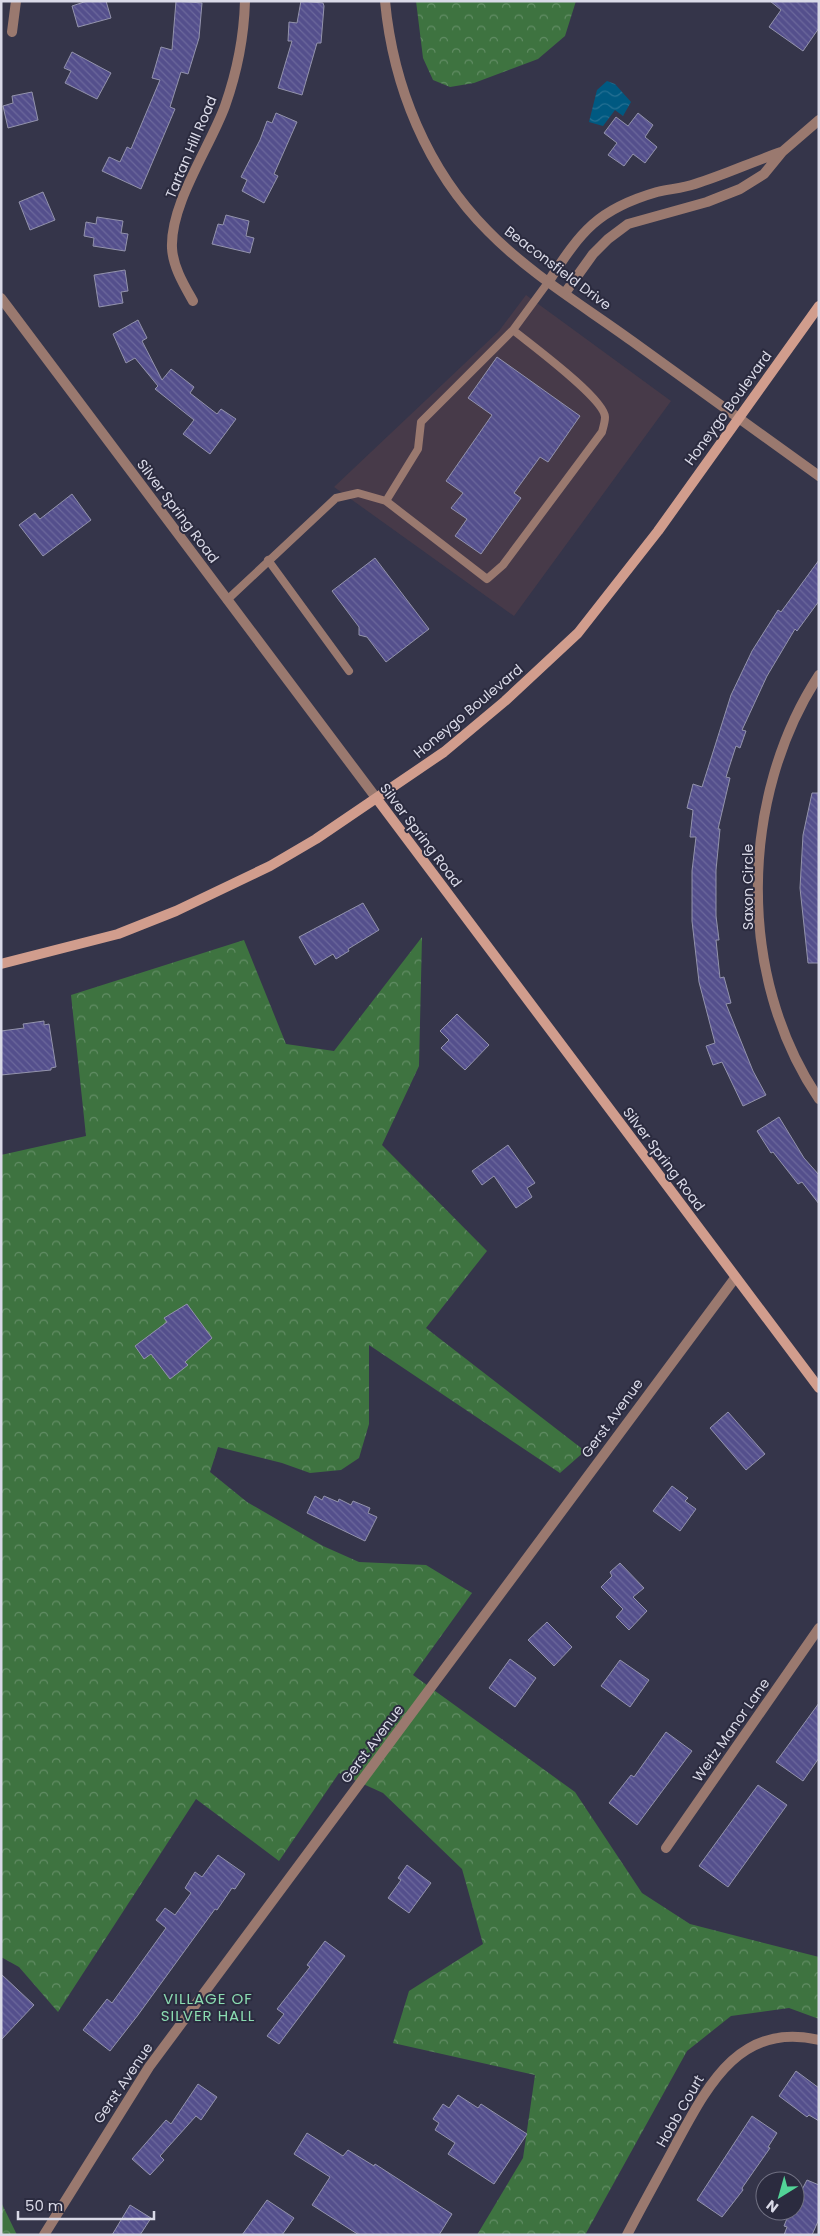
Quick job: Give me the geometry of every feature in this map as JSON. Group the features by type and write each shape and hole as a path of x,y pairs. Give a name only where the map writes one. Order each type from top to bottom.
{"main road":[{"name":"Honeygo Boulevard","path":"1,964 118,934 176,911 270,866 316,839 444,752 505,701 578,633 658,531 819,306"},
{"name":"Silver Spring Road","path":"377,799 819,1388"}],"street":[{"path":"12,32 16,1"},
{"name":"Tartan Hill Road","path":"193,301 175,263 173,233 180,207 225,106 239,57 245,1"},
{"name":"Beaconsfield Drive","path":"385,1 391,47 412,115 432,156 474,216 507,248 549,281 819,476"},
{"path":"566,293 593,254 628,224 707,202 740,189 764,174 782,152 819,120"},
{"path":"549,281 581,237 594,222 612,208 658,192 694,185 782,152"},
{"name":"Silver Spring Road","path":"1,298 377,799"},
{"name":"Saxon Circle","path":"819,675 779,757 762,834 759,893 763,953 772,991 782,1024 798,1062 819,1099"},
{"name":"Gerst Avenue","path":"44,2235 149,2067 735,1278"},
{"name":"Weitz Manor Lane","path":"666,1848 819,1628"},
{"name":"Hobb Court","path":"627,2235 699,2102 729,2062 744,2050 763,2041 785,2036 802,2036 819,2040"}],"lane":[{"path":"386,501 418,449 421,422 513,330 549,281"},
{"path":"227,600 336,498 358,493 386,501 487,579 503,565 602,432 605,417 602,408 584,388 513,330"},
{"path":"268,560 350,671"}],"shaded area":[{"path":"526,295 671,401 514,616 334,487 499,331"}],"green space":[{"path":"416,1 576,1 565,36 538,59 474,83 450,87 433,80 423,58"},
{"path":"422,937 419,1066 382,1145 487,1251 426,1328 585,1451 560,1473 369,1345 369,1424 359,1458 341,1470 310,1473 282,1463 218,1447 210,1472 247,1502 323,1546 359,1562 426,1565 472,1593 413,1675 575,1792 642,1893 690,1924 819,1957 819,2019 789,2008 731,2016 687,2051 585,2235 477,2235 523,2158 535,2075 393,2043 409,1991 483,1944 462,1869 383,1793 339,1773 279,1861 196,1799 58,2012 19,1967 1,1957 1,1155 86,1136 71,995 244,940 286,1044 334,1051"},
{"path":"1,2202 17,2235 1,2235"}],"water":[{"path":"607,81 615,84 631,102 623,116 615,110 603,126 589,122 597,90"}],"building":[{"path":"87,1 106,1 111,18 78,27 72,6"},
{"path":"176,1 202,3 199,38 188,74 181,72 170,107 175,109 141,189 102,171 109,157 120,162 127,147 131,149 160,80 152,78 161,47 172,50"},
{"path":"301,1 323,3 324,6 321,43 317,43 302,95 278,88 292,41 288,41 289,22 297,23"},
{"path":"770,1 819,1 819,28 803,51 769,27 781,10"},
{"path":"72,52 111,73 97,99 65,83 71,71 64,68"},
{"path":"32,92 38,120 8,128 3,106 13,103 12,96"},
{"path":"276,113 297,122 274,174 278,176 264,203 242,191 247,180 241,177 260,140 267,121 272,123"},
{"path":"638,113 653,125 645,137 657,147 645,163 633,154 624,166 608,155 617,143 604,133 616,117 628,126"},
{"path":"43,192 55,220 30,230 19,202"},
{"path":"226,215 249,221 246,236 254,238 250,253 212,244 218,224 223,225"},
{"path":"97,217 123,221 121,233 128,234 125,251 93,246 94,238 84,236 86,222 96,224"},
{"path":"125,270 128,291 121,292 123,303 99,307 94,275"},
{"path":"138,320 147,338 142,341 162,380 171,369 194,387 190,393 217,414 221,409 236,419 210,454 183,434 194,420 155,389 158,386 135,358 126,363 113,334"},
{"path":"497,357 580,416 548,462 540,457 514,493 521,498 481,554 455,536 467,519 451,508 463,493 446,481 492,415 468,398"},
{"path":"72,494 91,520 43,556 19,525 35,513 40,519"},
{"path":"375,558 429,629 386,662 367,637 359,635 359,627 332,591"},
{"path":"819,560 819,601 797,631 795,629 767,676 742,730 746,731 740,748 736,746 726,777 730,778 718,829 720,829 716,870 716,916 719,940 716,940 720,978 724,977 731,1003 726,1004 753,1071 766,1095 743,1106 722,1062 713,1065 706,1046 715,1043 699,982 692,921 692,871 696,837 690,837 693,810 687,808 693,784 702,787 731,695 752,651 778,610 781,612"},
{"path":"812,793 819,793 819,963 808,963 800,888 803,835"},
{"path":"363,903 379,930 348,949 349,951 336,959 333,954 315,965 299,937"},
{"path":"457,1014 489,1045 465,1070 441,1048 449,1040 440,1031"},
{"path":"44,1021 44,1025 49,1024 56,1067 51,1068 51,1070 1,1075 1,1031 24,1028 23,1024"},
{"path":"779,1117 804,1158 819,1175 819,1204 802,1182 798,1184 773,1152 771,1153 757,1131"},
{"path":"508,1145 535,1183 527,1188 532,1197 516,1208 494,1176 482,1185 472,1171"},
{"path":"187,1304 212,1338 185,1362 188,1365 170,1379 151,1354 144,1359 135,1346 167,1322 164,1318"},
{"path":"728,1412 765,1454 746,1470 710,1428"},
{"path":"672,1486 688,1498 685,1501 696,1509 680,1531 653,1511"},
{"path":"315,1496 322,1500 324,1496 338,1502 339,1499 351,1505 353,1501 370,1508 368,1513 377,1517 365,1541 307,1513"},
{"path":"620,1563 644,1588 633,1597 647,1611 629,1630 616,1617 623,1609 601,1587 612,1576 610,1572"},
{"path":"547,1622 572,1647 554,1666 528,1640"},
{"path":"510,1659 536,1678 515,1707 489,1688"},
{"path":"620,1660 649,1680 630,1707 601,1686"},
{"path":"819,1703 819,1758 803,1781 776,1762"},
{"path":"666,1732 692,1751 637,1825 609,1803 631,1775 634,1777"},
{"path":"758,1785 787,1805 728,1887 699,1866"},
{"path":"218,1855 245,1874 235,1889 232,1888 217,1910 215,1909 110,2051 83,2030 107,1999 112,2003 166,1928 156,1920 165,1908 175,1915 191,1893 185,1888 195,1872 202,1877"},
{"path":"407,1865 431,1883 409,1913 388,1898 401,1880 398,1878"},
{"path":"325,1941 345,1956 279,2044 267,2036 284,2014 277,2009 310,1967 307,1965"},
{"path":"1,1974 34,2005 1,2040"},
{"path":"796,2071 819,2088 819,2121 809,2115 807,2117 779,2096"},
{"path":"198,2084 217,2097 201,2120 196,2116 160,2156 164,2160 150,2175 132,2159 166,2120 171,2124"},
{"path":"458,2095 478,2108 481,2104 527,2134 494,2184 448,2154 455,2143 435,2130 439,2123 433,2119 443,2104 449,2108"},
{"path":"752,2116 777,2133 768,2147 770,2148 742,2188 743,2190 722,2217 697,2200"},
{"path":"307,2133 343,2156 348,2150 374,2166 375,2164 452,2214 439,2235 359,2235 312,2205 330,2177 294,2154"},
{"path":"807,2180 819,2185 819,2219 812,2235 784,2235 787,2227 784,2226 786,2221 805,2221 805,2184"},
{"path":"267,2200 294,2218 282,2235 242,2235"},
{"path":"130,2205 151,2218 140,2235 112,2235"}],"district":[{"name":"VILLAGE OF SILVER HALL","path":"208,2008"}]}
